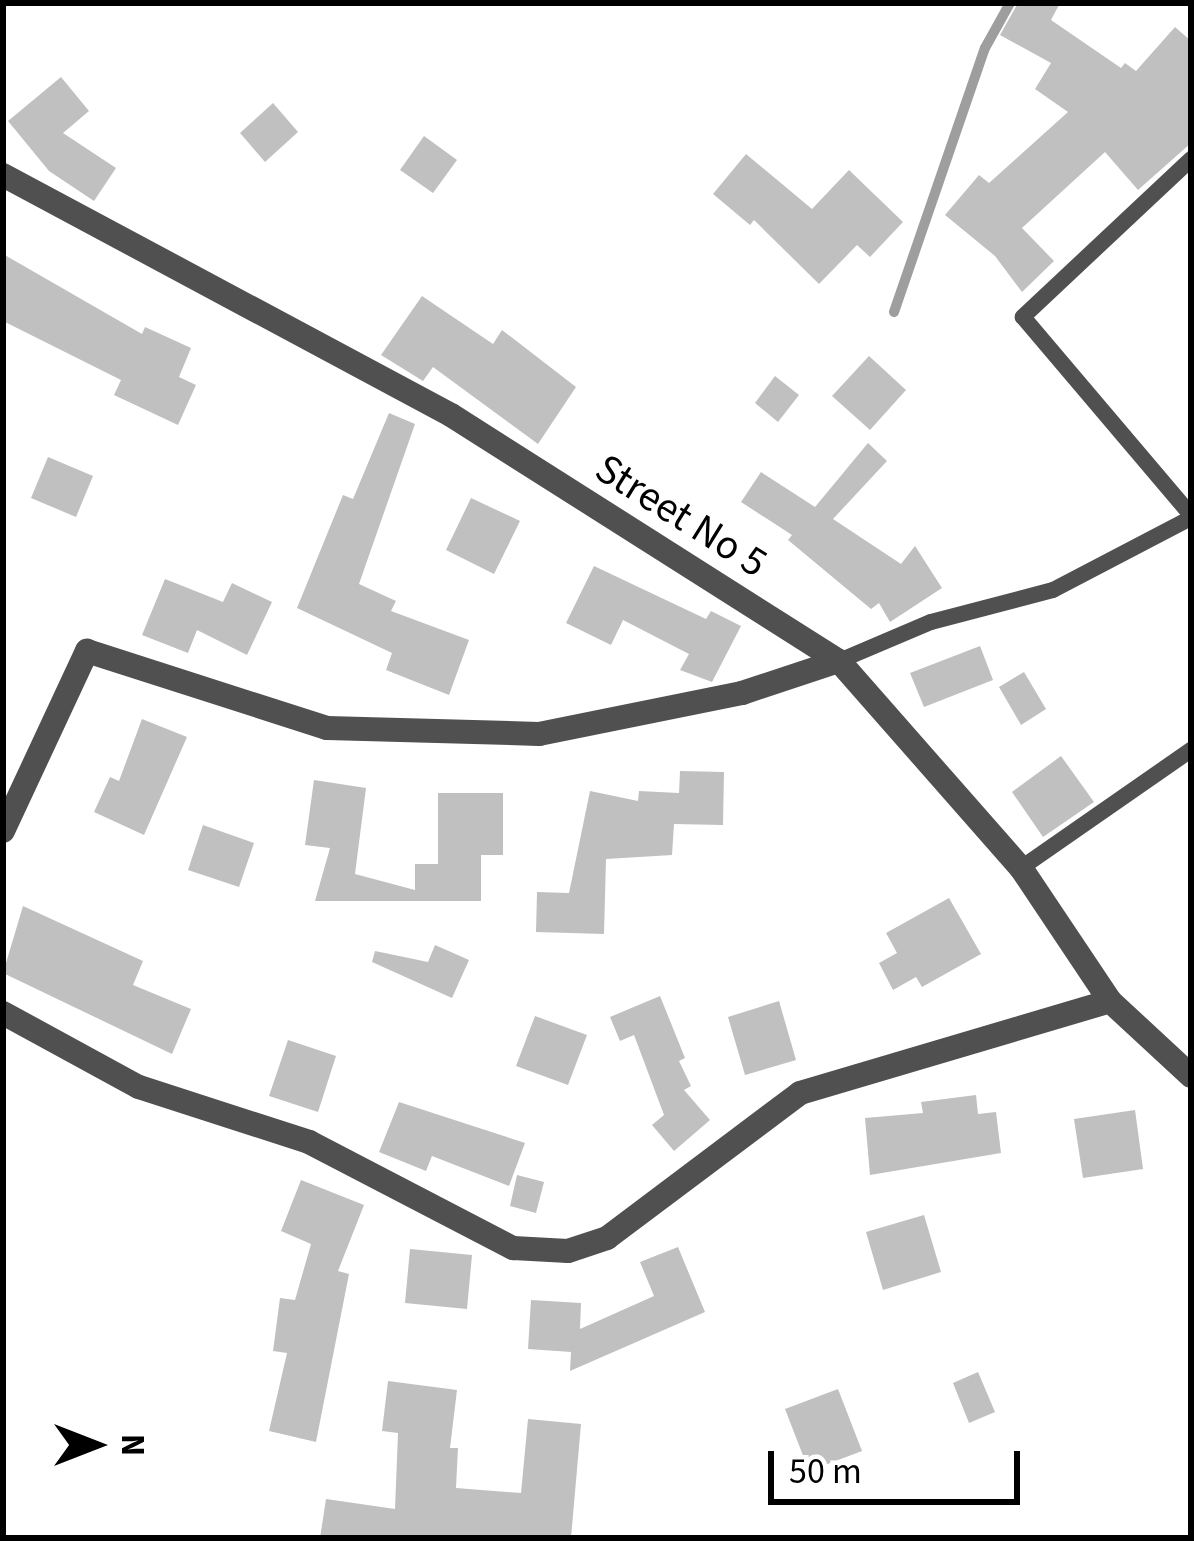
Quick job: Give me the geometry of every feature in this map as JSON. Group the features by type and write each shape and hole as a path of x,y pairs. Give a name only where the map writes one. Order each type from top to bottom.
{"street":[{"name":"Street No 5","path":"3,175 451,415 839,662 1021,868 1110,1001 1191,1076"},
{"path":"3,831 87,651 327,728 539,734 742,693 839,662"},
{"path":"3,1013 139,1087 309,1142 514,1248 568,1251 607,1238 800,1093 1110,1001"}],"lane":[{"path":"839,662 932,622 1053,590 1191,516 1023,316 1191,159"},
{"path":"1021,868 1191,750"}],"building":[{"path":"1018,3 1060,3 1051,20 1121,68 1125,63 1136,71 1175,27 1191,41 1191,143 1138,190 1105,152 1022,228 1054,261 1022,292 995,256 945,215 979,175 989,183 1068,112 1035,89 1051,63 1000,35"},
{"path":"61,77 89,111 63,133 116,168 94,201 49,171 8,121"},
{"path":"273,103 298,132 265,162 240,133"},
{"path":"424,136 457,160 433,193 400,170"},
{"path":"746,154 812,209 849,170 903,222 870,257 857,245 819,284 754,220 750,225 713,194"},
{"path":"3,254 142,334 145,327 191,348 179,377 196,385 178,425 114,395 121,380 3,321"},
{"path":"422,296 493,344 502,330 576,387 538,444 433,367 423,381 381,355"},
{"path":"869,356 906,390 870,430 832,396"},
{"path":"775,376 799,395 778,422 755,403"},
{"path":"389,413 415,424 359,584 396,601 391,611 469,640 449,695 386,670 392,653 297,608 343,495 353,499"},
{"path":"868,443 887,461 833,519 901,564 915,546 942,588 890,622 879,603 871,609 788,540 792,535 741,502 761,472 815,507"},
{"path":"48,457 93,476 76,517 31,498"},
{"path":"471,498 520,521 494,574 446,550"},
{"path":"594,566 706,619 711,611 741,626 712,682 680,670 689,654 623,620 611,645 566,623"},
{"path":"165,579 223,602 232,583 272,602 247,655 197,630 188,653 142,635"},
{"path":"980,646 993,680 924,707 910,673"},
{"path":"1024,672 1046,709 1021,725 999,687"},
{"path":"142,719 187,737 144,835 94,812 110,777 119,781"},
{"path":"1061,756 1094,802 1043,837 1012,792"},
{"path":"680,771 724,772 723,825 674,824 672,855 606,859 604,934 536,932 537,892 569,893 590,791 638,801 639,791 679,793"},
{"path":"314,780 366,788 355,874 415,890 415,864 438,864 438,793 503,793 503,855 481,855 481,901 315,901 330,848 305,845"},
{"path":"203,825 254,843 239,887 188,870"},
{"path":"949,898 981,954 922,987 916,977 893,990 879,963 897,953 886,933"},
{"path":"23,906 143,961 133,985 191,1009 172,1054 3,973"},
{"path":"435,945 469,960 452,998 372,962 375,951 428,962"},
{"path":"660,996 685,1058 679,1061 691,1086 684,1090 710,1120 674,1151 652,1125 664,1115 634,1035 620,1041 610,1017"},
{"path":"779,1001 796,1060 745,1075 728,1017"},
{"path":"535,1016 587,1035 568,1085 516,1066"},
{"path":"288,1040 336,1056 318,1112 269,1096"},
{"path":"976,1095 978,1114 996,1112 1001,1153 870,1175 865,1118 923,1113 921,1102"},
{"path":"399,1102 525,1143 509,1186 432,1156 426,1171 379,1152"},
{"path":"1135,1110 1143,1169 1083,1178 1074,1119"},
{"path":"517,1175 544,1182 536,1213 510,1206"},
{"path":"301,1180 364,1205 338,1271 349,1274 316,1442 269,1431 287,1353 273,1351 280,1298 295,1300 311,1244 281,1231"},
{"path":"924,1215 941,1272 883,1290 866,1232"},
{"path":"678,1247 705,1312 570,1371 571,1352 528,1349 531,1300 581,1303 580,1329 654,1296 640,1262"},
{"path":"410,1249 472,1255 467,1309 405,1303"},
{"path":"978,1372 995,1412 969,1423 953,1383"},
{"path":"388,1381 457,1390 450,1448 458,1448 456,1488 521,1493 528,1419 581,1424 571,1538 320,1538 326,1499 395,1509 398,1433 382,1431"},
{"path":"838,1389 862,1451 809,1471 785,1409"}],"waterway":[{"path":"894,312 985,48 1010,3"}]}
